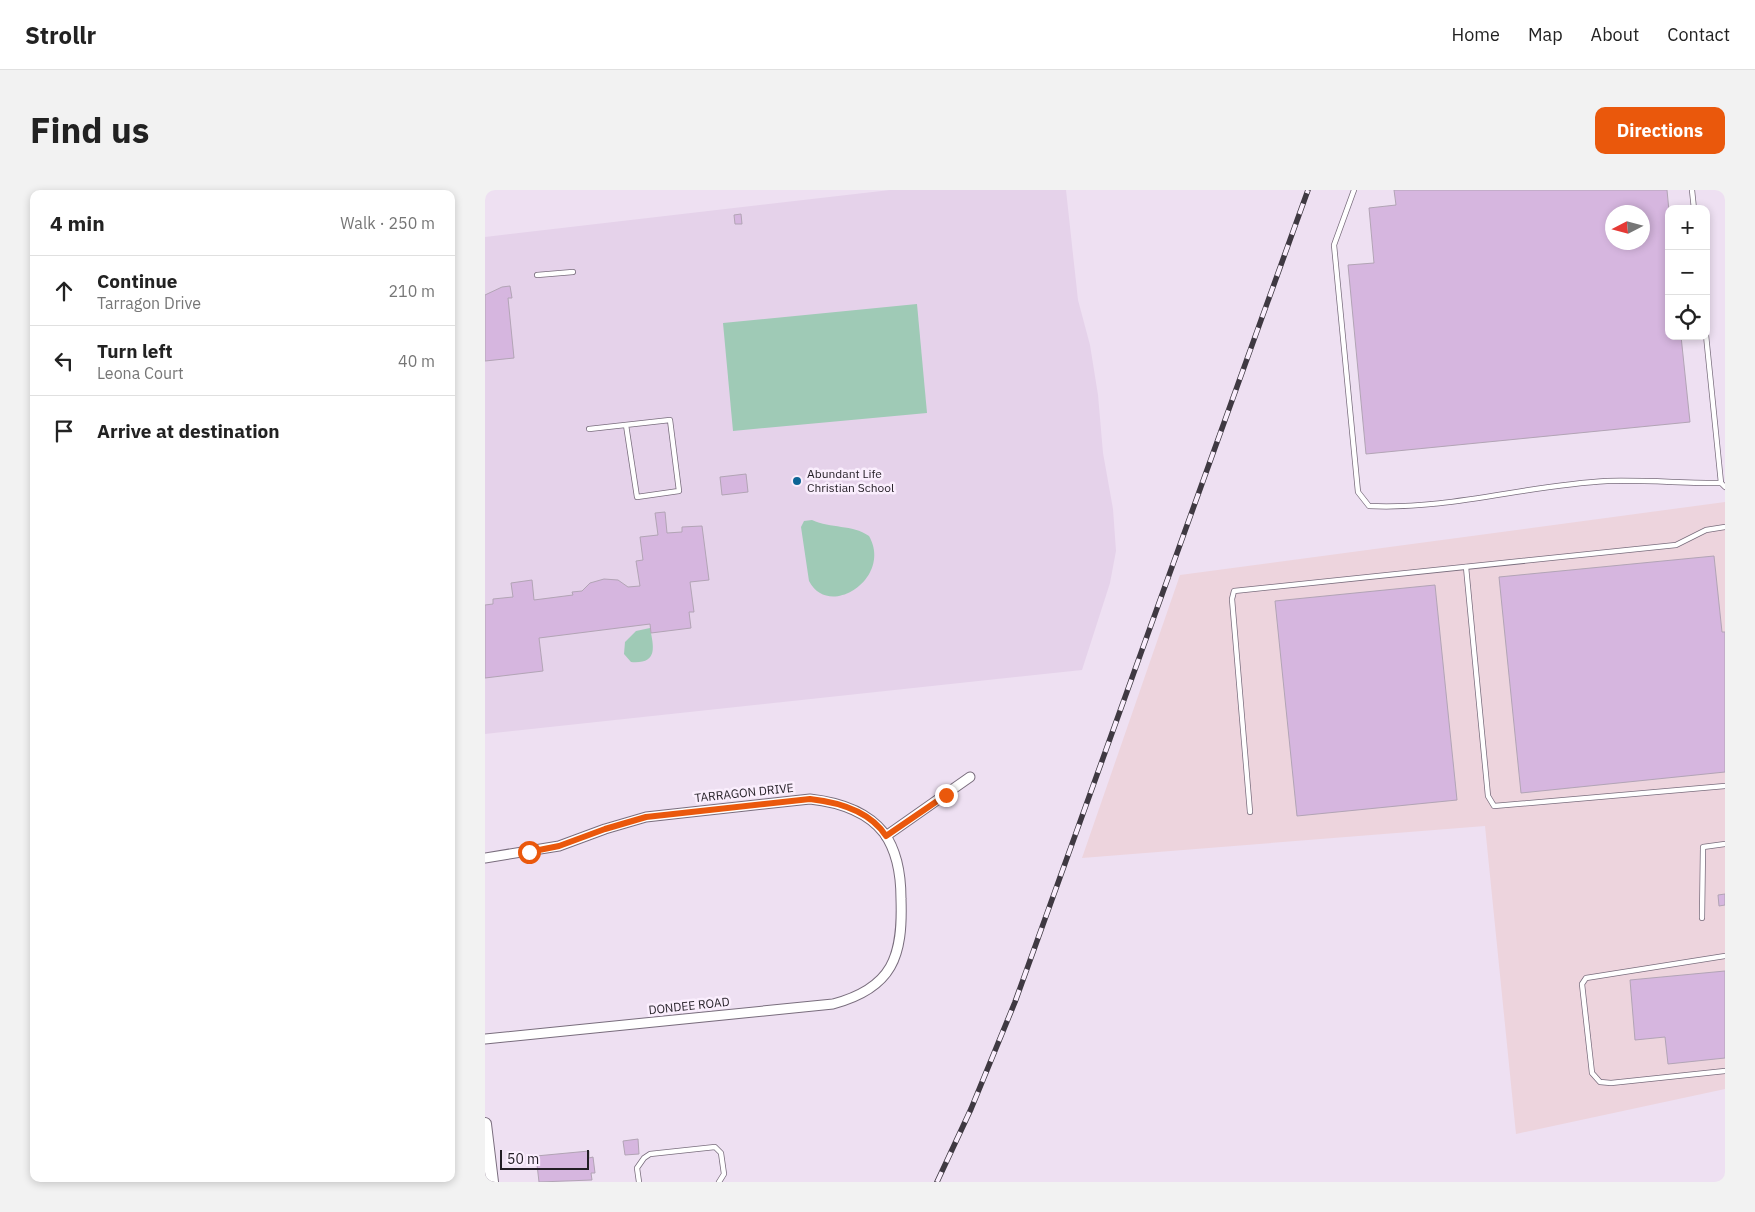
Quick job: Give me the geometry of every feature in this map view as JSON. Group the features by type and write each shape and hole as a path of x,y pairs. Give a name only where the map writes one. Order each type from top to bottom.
{"main road":[{"path":"485,1124 490,1182"},
{"path":"485,1168 490,1182"}],"street":[{"path":"886,836 970,777"},
{"name":"TARRAGON DRIVE","path":"485,858 559,846 605,829 646,817 810,799 834,802 850,808 863,816 886,836 894,856 901,886 902,930 897,956 886,974"},
{"name":"DONDEE ROAD","path":"485,1039 833,1004 855,998 872,987 886,974"}],"lane":[{"path":"1353,190 1334,245 1358,492 1369,506 1385,507 1455,501 1606,481 1723,485 1707,340"},
{"path":"1693,190 1694,205"},
{"path":"537,275 573,272"},
{"path":"589,429 670,420 679,491 637,497 626,425"},
{"path":"1250,812 1232,599 1234,590 1676,545 1706,530 1725,528"},
{"path":"1465,567 1488,796 1494,806 1725,786"},
{"path":"1702,918 1703,847 1725,844"},
{"path":"1725,956 1658,965 1586,978 1582,984 1592,1073 1600,1082 1611,1083 1725,1071"},
{"path":"639,1182 637,1168 644,1158 651,1154 715,1147 721,1153 724,1174 719,1182"}],"shaded area":[{"name":"Abundant Life Christian School","path":"890,190 1066,190 1078,300 1090,345 1098,395 1103,453 1113,509 1116,551 1110,583 1082,670 485,734 485,237"},
{"path":"1725,502 1725,1089 1516,1134 1485,826 1082,858 1180,575"}],"green space":[{"path":"917,304 927,413 733,431 723,323"},
{"path":"812,520 827,525 849,528 869,536 874,552 873,566 866,579 855,589 843,595 830,596 818,592 809,581 801,527 804,521"},
{"path":"650,628 653,648 650,657 640,662 631,662 624,654 625,642 636,631"}],"building":[{"path":"1394,190 1667,190 1668,205 1665,205 1665,340 1681,340 1690,422 1366,454 1348,265 1374,263 1369,208 1396,205"},
{"path":"741,214 742,224 735,224 734,215"},
{"path":"510,286 512,298 508,298 514,358 485,361 485,295 502,287"},
{"path":"746,474 748,492 722,495 720,477"},
{"path":"665,512 667,533 682,532 682,527 702,526 709,580 690,582 694,612 689,612 691,628 651,633 650,624 539,638 543,671 485,678 485,605 493,604 493,599 513,597 511,583 532,580 534,600 573,595 572,592 582,591 590,583 604,579 618,580 628,587 640,586 636,561 643,560 640,537 658,535 655,513"},
{"path":"1714,556 1722,632 1725,632 1725,772 1521,793 1499,577"},
{"path":"1435,585 1457,800 1297,816 1275,601"},
{"path":"1725,894 1725,905 1719,906 1718,895"},
{"path":"1725,971 1725,1058 1668,1064 1665,1037 1635,1040 1630,980"},
{"path":"638,1139 639,1154 625,1155 623,1141"},
{"path":"589,1151 589,1158 593,1157 595,1173 591,1173 592,1180 539,1182 536,1156"}],"railway":[{"path":"937,1182 971,1109 1015,1002 1308,190"}],"place":[{"name":"Abundant Life Christian School","path":"797,481"}],"route":[{"path":"529,852 559,846 635,819 810,799 834,802 850,808 876,826 886,836 946,795"}]}
